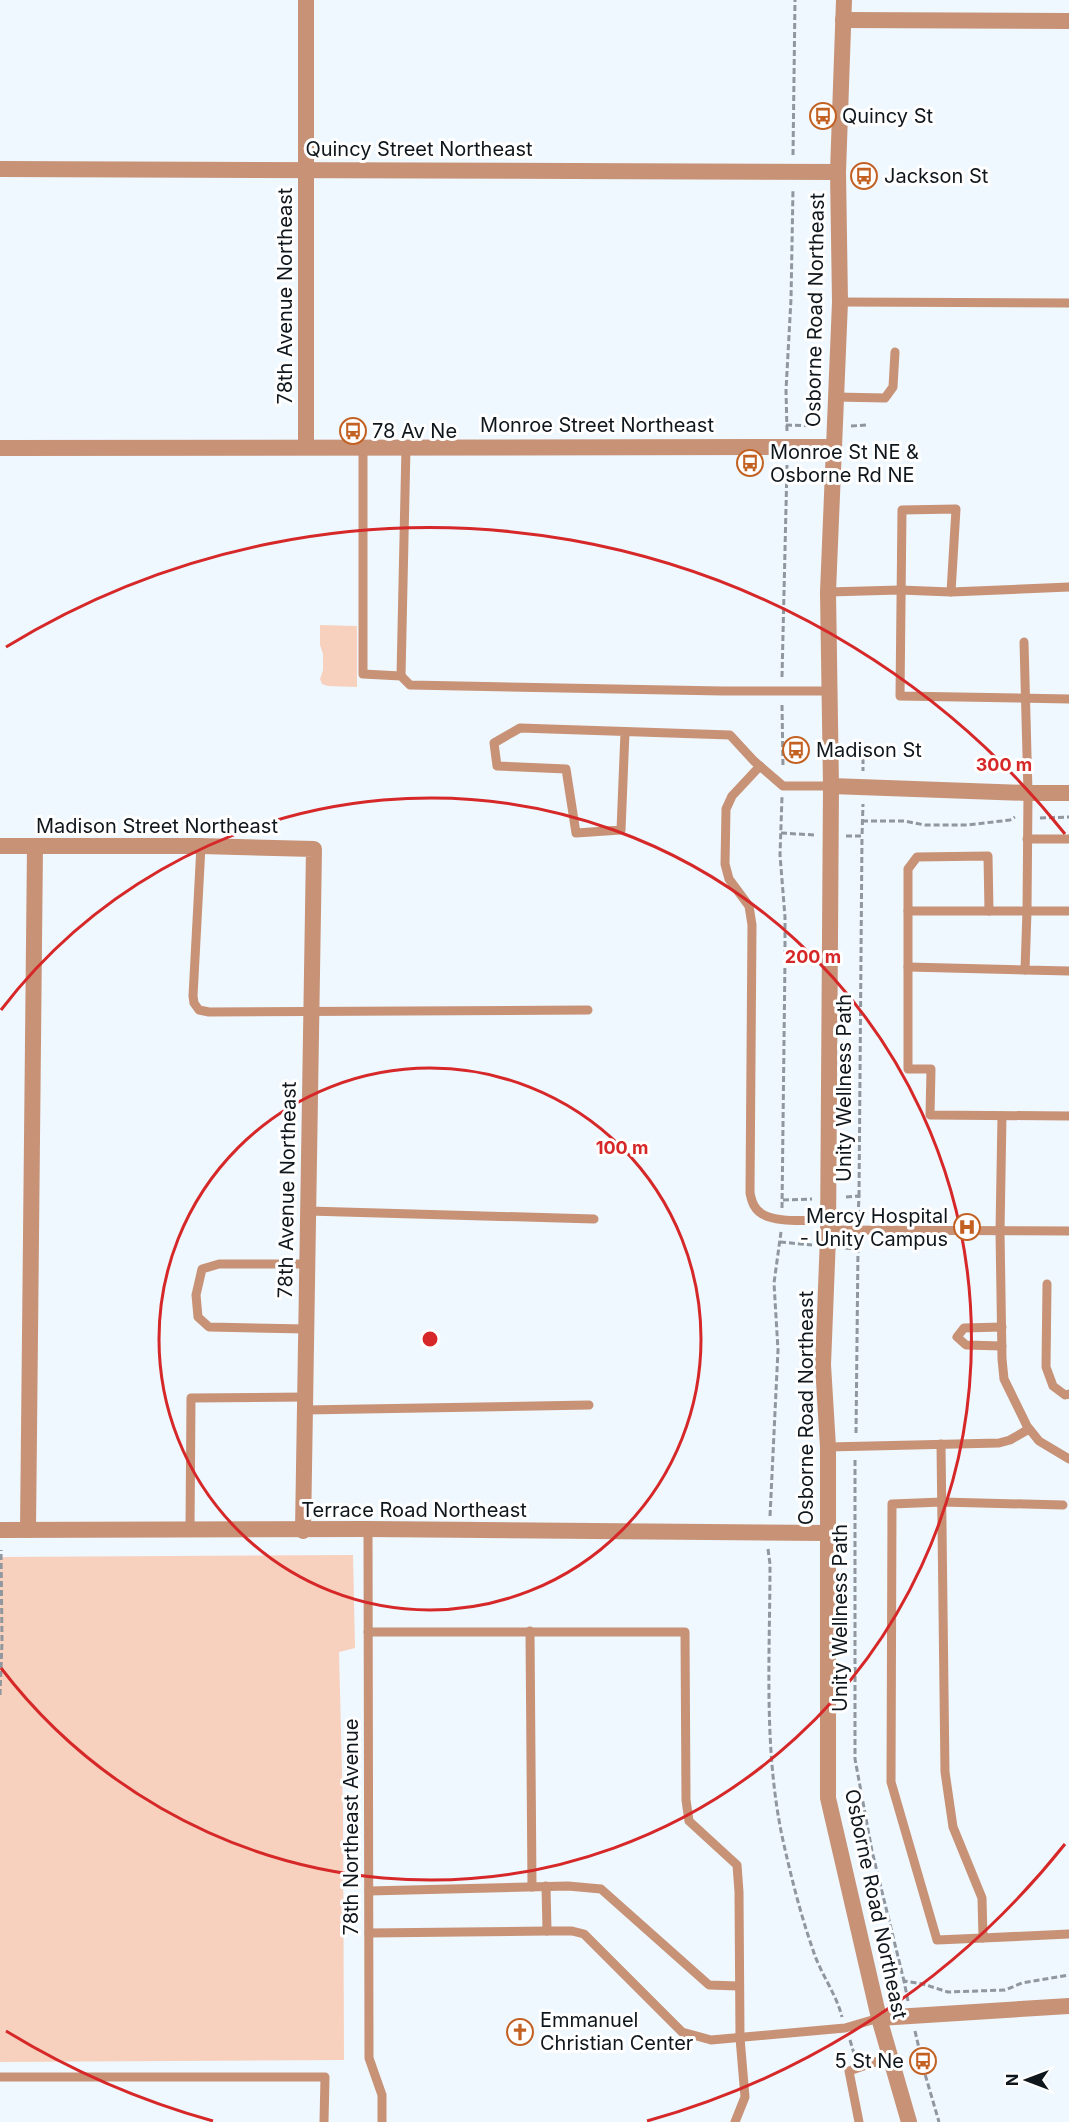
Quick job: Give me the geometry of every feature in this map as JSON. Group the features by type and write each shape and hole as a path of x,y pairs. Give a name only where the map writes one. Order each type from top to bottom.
{"street":[{"name":"78th Avenue Northeast","path":"306,0 306,447"},
{"name":"Osborne Road Northeast","path":"844,0 838,172 840,302 828,592 831,786 828,1225 823,1365 828,1447 828,1798 879,2018 909,2122"},
{"path":"843,20 1069,21"},
{"name":"Quincy Street Northeast","path":"0,169 838,172"},
{"name":"Monroe Street Northeast","path":"0,448 834,447"},
{"path":"831,786 1069,793"},
{"name":"Madison Street Northeast","path":"0,846 201,846 314,849"},
{"path":"28,1530 35,846"},
{"name":"78th Avenue Northeast","path":"303,1531 314,849"},
{"name":"Terrace Road Northeast","path":"0,1530 303,1531 368,1529 828,1533"},
{"path":"879,2018 1069,2006"}],"lane":[{"path":"840,302 1069,303"},
{"path":"836,397 885,398 893,387 895,352"},
{"path":"363,447 363,674 401,676 410,685 829,691"},
{"path":"401,676 406,447"},
{"path":"951,592 956,508 902,510 900,696 1069,699"},
{"path":"828,592 900,590 951,592 1069,587"},
{"path":"1024,642 1028,793 1025,970"},
{"path":"625,732 621,831 576,833 566,769 497,766 494,743 520,728 730,735 783,786 831,786"},
{"path":"760,766 732,796 726,809 725,864 729,879 749,906 753,925 750,1193 755,1209 767,1217 828,1225 1069,1231"},
{"path":"1028,839 1069,839"},
{"path":"201,846 192,996 199,1010 209,1012 588,1010"},
{"path":"989,911 988,856 917,857 908,869 908,1069 931,1069 930,1115 1069,1116"},
{"path":"908,911 1069,911"},
{"path":"908,967 1069,971"},
{"path":"1002,1116 1000,1231 1004,1379 1029,1429 1039,1441 1069,1460"},
{"path":"308,1211 594,1219"},
{"path":"306,1329 209,1326 198,1317 196,1295 202,1269 219,1264 308,1264"},
{"path":"1047,1284 1046,1367 1053,1386 1065,1395 1069,1394"},
{"path":"1002,1326 964,1328 957,1337 966,1345 1002,1346"},
{"path":"190,1530 191,1398 306,1404 589,1405"},
{"path":"828,1447 999,1443 1010,1440 1029,1429"},
{"path":"941,1444 945,1772 953,1827 982,1898 983,1938"},
{"path":"1063,1505 942,1502 892,1504 891,1782 937,1940 1069,1934"},
{"name":"78th Northeast Avenue","path":"368,1529 369,2058 382,2095 382,2122"},
{"path":"530,1631 532,1887"},
{"path":"368,1632 685,1632 686,1800 689,1821 736,1865 739,1892 738,1986 745,2097 735,2122"},
{"path":"369,1890 546,1886 601,1889 709,1985 738,1986"},
{"path":"546,1886 547,1931"},
{"path":"369,1933 572,1931 584,1934 682,2032 711,2040 845,2028 879,2018"},
{"path":"859,2122 849,2071 890,2057"},
{"path":"0,2077 325,2077 324,2122"}],"path":[{"path":"795,0 791,299 786,390 783,786 780,855 785,917 781,1220 774,1283 778,1350 768,1551 770,1564 771,1762 784,1845 813,1951 839,2005 858,2068"},
{"path":"862,821 967,825 1010,820 1016,817 1069,817"},
{"name":"Unity Wellness Path","path":"859,1196 862,836"},
{"name":"Unity Wellness Path","path":"858,1249 854,1511 855,1759 872,1851 925,2074 939,2122"},
{"path":"0,1695 1,1550"},
{"path":"904,1981 948,1992 1005,1990 1022,1983 1069,1975"}],"shaded area":[{"path":"320,625 357,626 357,687 322,684 320,679 323,670 323,654 320,645"},
{"path":"353,1555 355,1648 339,1652 343,1812 344,2060 0,2062 0,1557"}],"place":[{"name":"Quincy St","path":"823,116"},
{"name":"Jackson St","path":"864,176"},
{"name":"78 Av Ne","path":"353,431"},
{"name":"Monroe St NE & Osborne Rd NE","path":"750,463"},
{"name":"Madison St","path":"796,750"},
{"name":"Mercy Hospital - Unity Campus","path":"967,1227"},
{"name":"Emmanuel Christian Center","path":"520,2032"},
{"name":"5 St Ne","path":"923,2061"}]}
